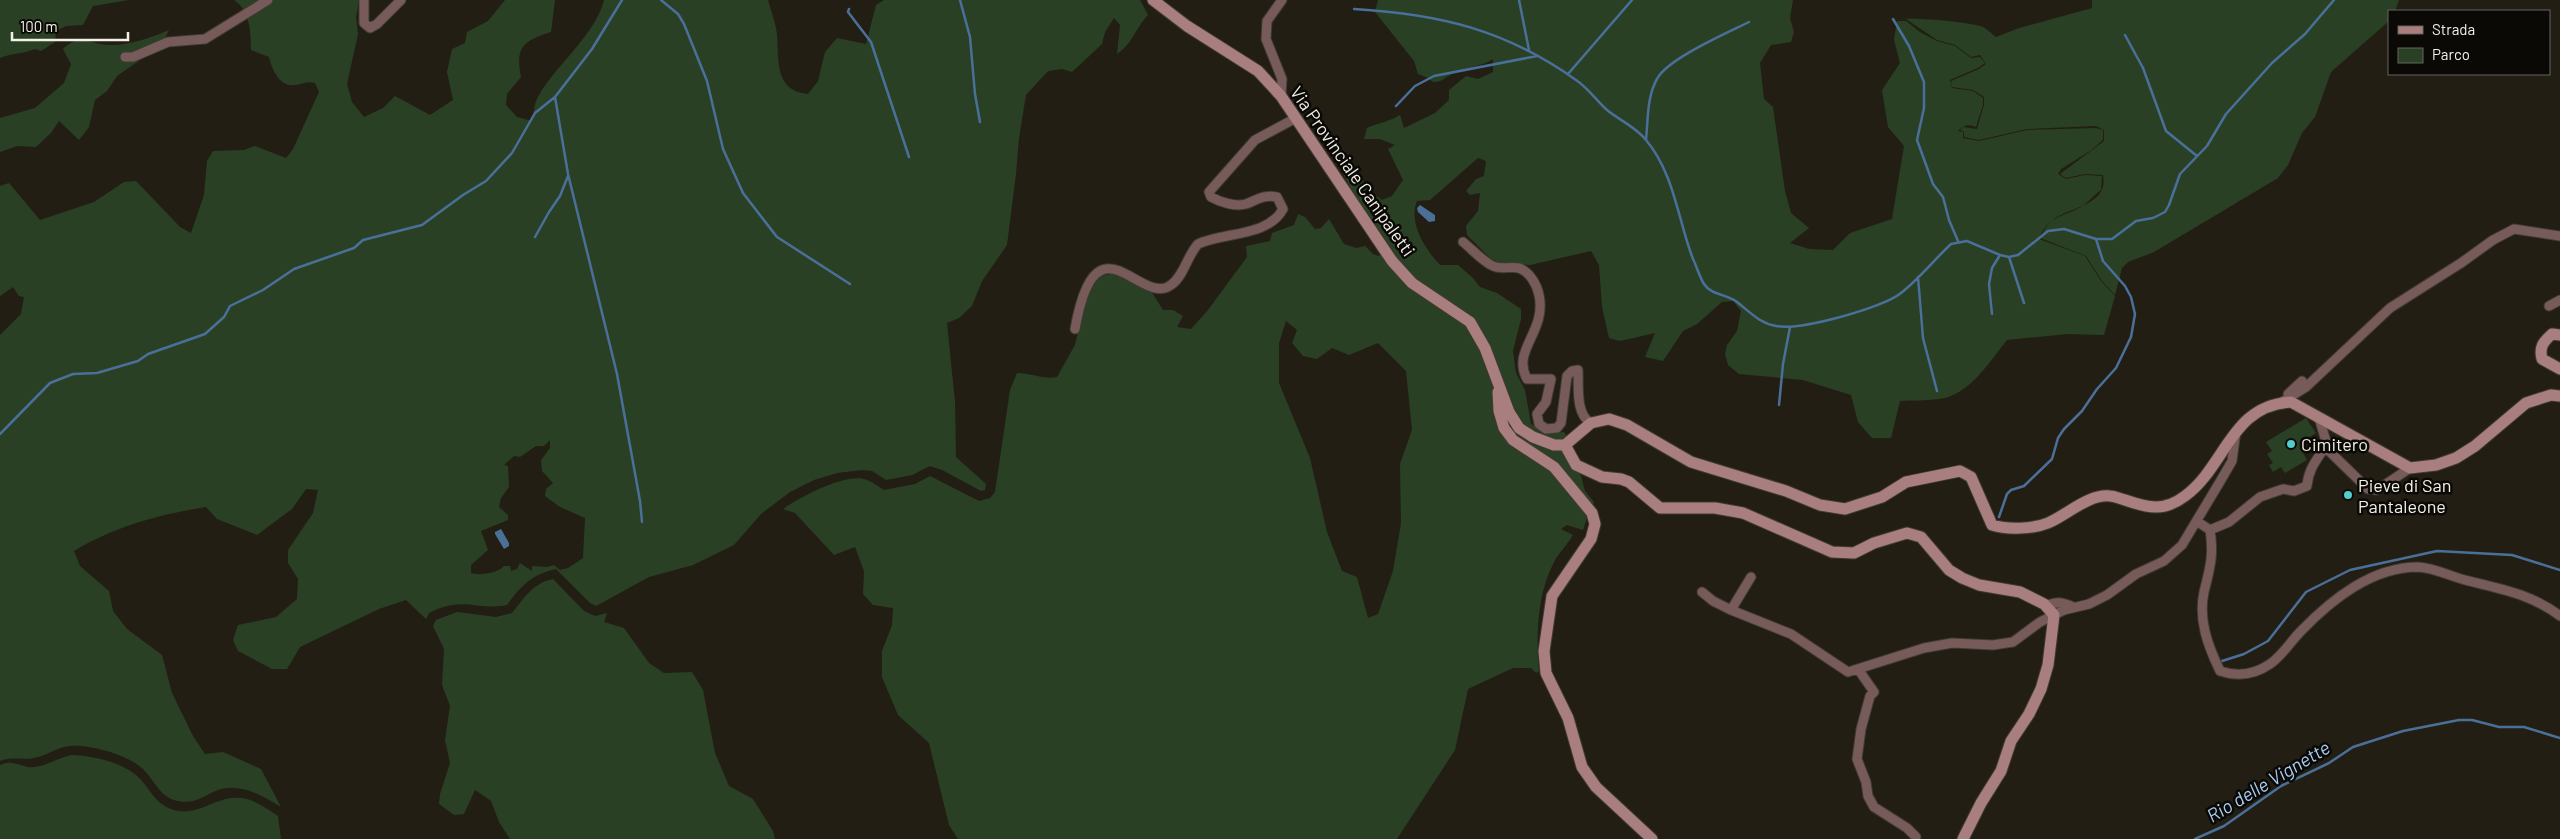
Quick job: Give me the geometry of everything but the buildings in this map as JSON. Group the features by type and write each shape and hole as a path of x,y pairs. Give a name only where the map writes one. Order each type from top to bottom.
{"street":[{"path":"125,57 133,57 168,42 205,39 268,0"},
{"path":"364,0 364,23 370,28 401,0"},
{"name":"Via Provinciale Canipaletti","path":"1153,0 1187,26 1258,71 1281,96 1392,262 1412,284 1470,322 1485,348 1509,412 1519,428 1547,443 1565,445"},
{"path":"1281,96 1282,79 1266,38 1267,21 1282,0"},
{"path":"1075,329 1085,292 1096,274 1105,269 1115,269 1126,272 1154,288 1162,289 1170,286 1178,277 1198,244 1265,225 1280,215 1283,209 1276,197 1257,198 1245,204 1236,205 1217,200 1211,197 1209,192 1255,140 1296,118"},
{"path":"1963,839 1981,803 2001,771 2010,741 2029,714 2041,689 2048,665 2054,615 2046,606 2020,592 1979,585 1962,578 1949,570 1921,537 1907,533 1874,543 1854,553 1832,552 1743,513 1715,508 1660,508 1629,482 1602,477 1576,465 1565,445 1591,423 1609,419 1627,426 1691,462 1786,491 1820,505 1845,509 1882,497 1906,482 1960,471 1971,478 1992,525 2001,528 2047,523 2090,500 2110,495 2150,509 2168,506 2184,497 2201,483 2236,429 2257,412 2279,403 2306,387 2390,308 2493,240 2514,230 2560,236"},
{"path":"1463,242 1490,265 1501,269 1519,268 1532,277 1536,286 1539,295 1540,324 1522,357 1523,372 1527,379 1551,380 1546,402 1537,414 1539,424 1546,429 1557,428 1561,423 1567,376 1572,371 1578,370 1581,411 1586,420 1591,423"},
{"path":"2549,306 2560,300"},
{"path":"2560,335 2552,334 2543,342 2540,351 2542,360 2560,369"},
{"path":"2279,403 2302,381"},
{"path":"1498,383 1499,411 1504,428 1513,440 1554,468 1592,513 1595,524 1591,539 1552,596 1544,651 1546,673 1568,718 1582,767 1596,787 1652,839"},
{"path":"2319,418 2330,451 2368,489 2377,490 2401,476 2410,468 2436,465 2456,458 2475,446 2526,403 2551,395 2560,396"},
{"path":"2279,403 2291,402 2410,468"},
{"path":"1702,592 1712,601 1731,610 1791,634 1848,672 1933,646 1952,644 1993,645 2013,642 2054,615 2073,607 2089,604 2107,595 2136,574 2164,561 2182,545 2198,522 2232,461 2236,429"},
{"path":"2210,530 2229,522 2260,497 2283,490 2294,491 2307,486 2307,475 2314,463 2323,450 2330,451"},
{"path":"2198,522 2210,530 2214,550 2204,594 2204,630 2207,645 2220,671 2232,676 2251,674 2272,663 2301,631 2333,601 2368,578 2416,567 2432,569 2464,580 2530,597 2560,616"},
{"path":"1731,610 1751,577"},
{"path":"2046,606 2054,602 2065,603 2073,607"},
{"path":"1858,669 1874,692 1870,696 1861,730 1857,758 1866,782 1868,796 1874,807 1908,828 1916,837"}],"green space":[{"path":"0,0 129,0 93,6 83,25 66,26 56,31 55,42 41,51 35,49 0,58"},
{"path":"234,0 359,0 356,17 358,34 347,84 352,102 364,117 383,108 395,96 430,115 453,100 447,72 452,49 465,43 467,32 488,21 505,0 555,0 551,32 528,42 523,47 519,59 521,77 507,94 506,105 517,117 532,121 537,98 593,25 600,13 604,0 768,0 776,26 780,73 789,87 797,92 808,94 818,81 825,52 837,38 866,44 876,5 884,0 1140,0 1148,15 1127,45 1117,54 1120,25 1114,18 1105,32 1102,44 1072,72 1062,69 1048,71 1026,95 1019,138 1007,245 982,281 972,306 959,318 947,323 955,402 956,457 986,484 985,490 981,491 942,470 930,466 912,475 886,480 872,471 862,470 837,473 814,480 790,492 761,514 734,545 693,565 649,577 596,606 590,603 556,569 540,574 528,582 507,605 451,605 429,613 426,619 406,600 379,609 300,647 287,669 272,669 238,651 233,640 238,625 276,617 297,599 298,579 288,563 288,550 313,513 318,490 306,489 292,509 257,535 217,519 206,507 172,513 121,528 74,551 80,566 109,591 113,611 127,629 162,655 172,693 193,736 205,754 223,752 261,769 281,807 260,795 237,788 221,789 190,802 178,801 166,796 146,772 135,763 118,755 88,747 66,747 33,758 0,761 0,335 21,314 24,297 19,296 13,287 0,296 0,186 9,183 40,220 94,202 124,182 136,181 180,227 191,233 204,195 207,161 213,151 244,150 255,146 286,158 293,149 319,92 315,83 307,82 289,85 285,83 274,72 269,57 251,50 248,22 239,4","holes":["550,440 550,448 541,460 542,471 553,483 546,489 545,496 560,507 585,518 583,558 568,568 560,570 554,565 547,567 532,566 532,571 520,563 517,569 511,571 510,566 504,566 489,573 471,573 471,565 488,550 481,531 508,520 508,515 499,507 501,498 509,487 508,466 504,465 514,456 520,457 536,446 544,446"]},
{"path":"1378,0 1793,0 1790,18 1794,32 1791,42 1771,45 1760,63 1764,99 1773,107 1785,191 1791,213 1809,228 1790,243 1809,249 1833,250 1850,233 1892,219 1904,146 1888,127 1882,90 1900,63 1894,40 1897,21 1906,21 1920,32 1937,41 1955,46 1971,58 1980,57 1985,63 1950,80 1952,88 1973,91 1983,98 1983,105 1976,127 1966,126 1958,131 1963,132 1963,138 1979,141 2027,130 2096,128 2103,130 2103,140 2090,151 2061,169 2058,174 2066,179 2085,175 2102,176 2101,190 2082,206 2051,222 2046,226 2039,239 2085,256 2101,281 2115,296 2104,335 2068,334 2007,340 1978,376 1960,391 1939,399 1900,401 1891,438 1872,438 1858,422 1851,395 1803,380 1739,374 1728,365 1725,354 1727,345 1737,331 1741,311 1733,301 1722,302 1697,324 1683,331 1663,361 1645,357 1655,333 1620,341 1609,338 1602,307 1599,265 1591,251 1530,265 1502,264 1490,258 1467,235 1466,226 1478,211 1480,193 1470,195 1466,191 1476,179 1484,176 1486,161 1478,158 1430,200 1417,201 1415,209 1416,227 1424,244 1440,265 1458,265 1480,287 1497,293 1521,309 1521,319 1513,351 1516,373 1525,390 1531,424 1545,433 1564,432 1568,439 1554,442 1522,426 1511,411 1473,319 1414,281 1386,247 1388,244 1353,193 1329,146 1337,144 1371,192 1382,200 1392,196 1403,180 1388,149 1395,145 1380,139 1364,139 1367,128 1400,115 1404,128 1435,113 1449,100 1449,90 1466,76 1478,79 1493,72 1493,59 1484,64 1459,71 1436,82 1418,74 1414,61 1375,12"},
{"path":"2092,0 2399,0 2395,10 2388,10 2388,22 2331,72 2315,117 2302,133 2288,165 2278,178 2154,252 2128,262 2122,268 2115,295 2102,281 2086,256 2040,238 2044,230 2054,219 2087,204 2100,193 2103,185 2103,175 2085,174 2066,178 2060,174 2104,141 2104,130 2096,126 2027,129 1979,140 1964,137 1964,132 1960,130 1963,127 1977,129 1984,105 1984,97 1973,90 1952,87 1951,81 1986,64 1980,55 1971,57 1955,45 1937,40 1906,19 1973,24 1984,28 1996,37 2019,28 2092,8"},
{"path":"169,30 165,38 152,46 143,58 117,76 107,91 95,100 89,127 79,140 59,121 51,133 36,147 17,146 0,152 0,118 35,108 64,83 71,64 63,49 81,40 104,45 126,44"},
{"path":"1298,214 1305,217 1315,229 1321,228 1329,219 1344,244 1356,248 1365,246 1373,254 1379,256 1382,253 1408,287 1466,326 1480,351 1493,383 1495,412 1500,430 1551,471 1588,515 1583,530 1567,525 1561,529 1573,535 1555,561 1544,589 1538,630 1539,671 1536,673 1531,668 1513,668 1468,689 1455,750 1397,839 958,839 949,825 929,743 898,715 882,677 882,651 892,625 893,608 873,605 863,594 864,571 855,547 834,555 795,513 783,509 836,482 859,478 869,481 884,490 915,484 930,476 979,501 990,498 995,492 1010,390 1017,373 1048,378 1057,377 1075,345 1087,293 1100,276 1116,273 1151,291 1163,310 1173,310 1183,316 1177,327 1191,329 1208,310 1247,257 1246,246 1270,241 1272,233 1294,225","holes":["1286,321 1297,330 1292,343 1303,356 1317,359 1332,348 1349,355 1378,343 1406,371 1412,430 1400,464 1401,523 1393,571 1378,614 1368,618 1357,577 1342,571 1327,532 1310,458 1279,383 1279,343"]},
{"path":"1505,414 1516,431 1565,449 1581,476 1585,491 1594,502 1592,507 1516,437 1507,427"},
{"path":"2306,418 2316,433 2303,441 2308,450 2303,453 2307,460 2285,473 2281,467 2273,472 2269,465 2273,463 2267,454 2272,451 2266,442"},
{"path":"553,579 584,611 595,616 607,613 604,622 624,628 649,663 664,673 692,672 703,690 715,753 729,786 753,799 773,831 775,839 510,839 499,822 491,801 475,790 464,814 454,815 439,804 440,794 450,763 445,740 450,706 442,685 444,649 433,626 436,620 457,612 496,617 512,613 534,588"},
{"path":"71,755 105,760 122,766 141,779 160,803 171,809 189,811 232,798 251,800 278,816 281,839 0,839 0,765 11,763 33,767"}],"water":[{"path":"1420,205 1435,215 1435,221 1429,222 1418,212 1417,208"},
{"path":"501,529 509,543 509,546 504,549 495,534 495,532"}],"waterway":[{"path":"0,434 50,383 73,374 97,373 138,361 148,354 205,334 224,317 230,306 263,290 294,269 354,248 363,240 422,225 486,181 512,153 535,113 555,97 592,49 622,0"},
{"path":"661,0 678,14 684,24 707,81 723,149 743,193 777,237 850,284"},
{"path":"960,0 970,37 975,94 980,122"},
{"path":"1519,0 1529,50"},
{"path":"1568,74 1632,0"},
{"path":"1354,9 1415,15 1444,20 1471,28 1498,37 1524,49 1576,80 1607,110 1642,135 1655,153 1669,182 1693,259 1707,288 1733,299 1755,317 1770,325 1787,327 1840,317 1891,299 1914,282 1951,244 1967,241 2009,257 2018,255 2048,231 2064,229 2096,239 2112,239 2136,221 2153,218 2165,212 2180,174 2207,146 2226,114 2272,63 2305,34 2334,0"},
{"path":"849,9 848,12 871,42 909,157"},
{"path":"1893,19 1909,46 1924,82 1924,108 1917,140 1933,184 1943,197 1949,220 1958,241"},
{"path":"1646,140 1651,93 1663,71 1672,63 1698,47 1749,22"},
{"path":"2125,35 2143,68 2166,131 2197,156"},
{"path":"1396,106 1415,86 1434,76 1537,56"},
{"path":"555,97 568,174 617,374 640,501 642,522"},
{"path":"535,237 560,196 568,176"},
{"path":"1999,517 2007,494 2011,490 2024,486 2052,459 2058,438 2116,368 2131,337 2135,314 2131,297 2125,286 2103,261 2096,239"},
{"path":"1992,314 1989,284 1992,268 2000,255"},
{"path":"2009,257 2024,303"},
{"path":"1918,277 1923,338 1937,391"},
{"path":"1779,405 1783,364 1790,327"},
{"path":"2219,662 2244,654 2268,641 2306,592 2350,570 2437,551 2512,555 2560,570"},
{"name":"Rio delle Vignette","path":"2195,839 2224,826 2281,786 2329,763 2353,747 2403,731 2459,720 2472,720 2499,727 2524,727 2560,738"}],"place":[{"name":"Cimitero","path":"2291,444"},
{"name":"Pieve di San Pantaleone","path":"2348,495"}]}
